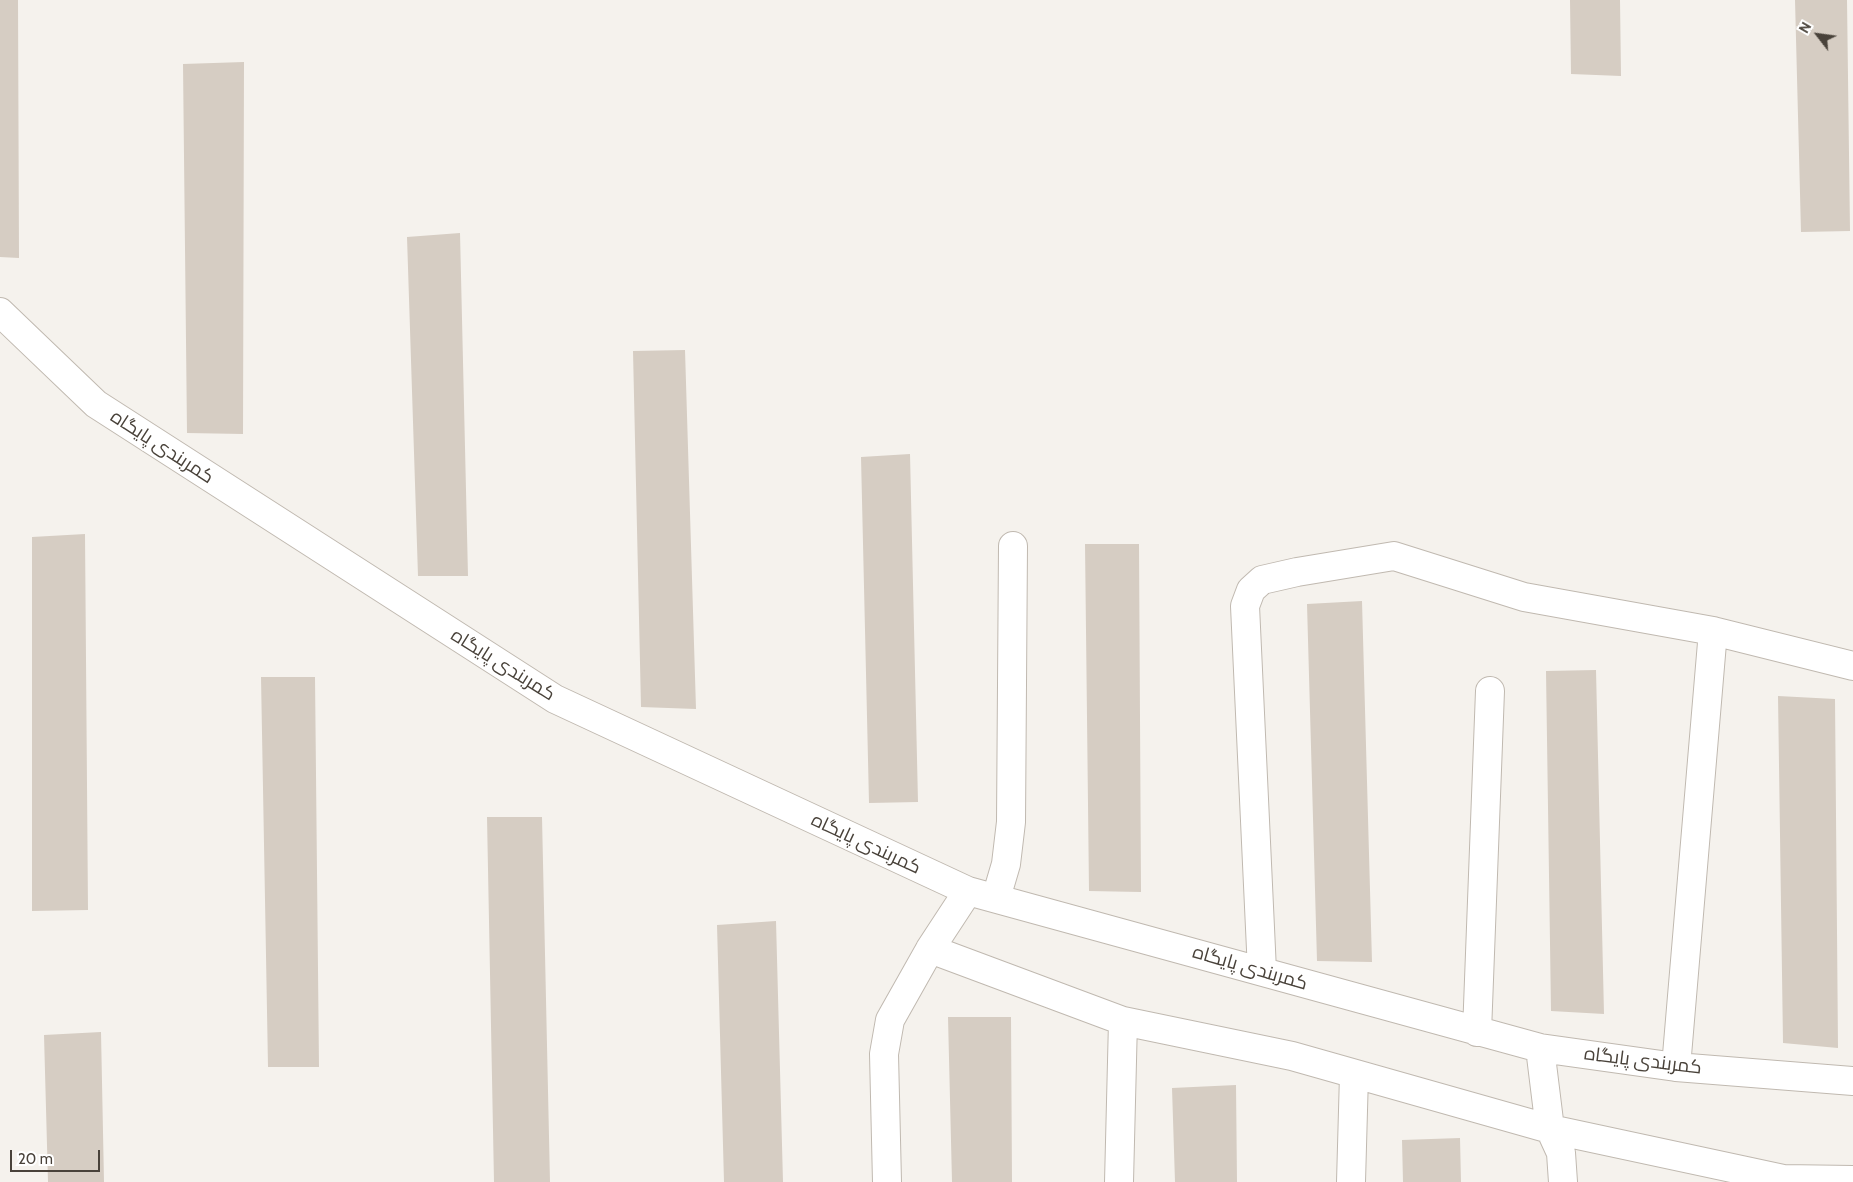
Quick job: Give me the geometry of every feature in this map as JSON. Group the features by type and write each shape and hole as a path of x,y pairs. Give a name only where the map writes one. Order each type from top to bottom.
{"street":[{"name":"کمربندی پایگاه","path":"0,312 96,404 554,699 968,891 1540,1048 1676,1067 1853,1081"},
{"path":"996,898 1006,864 1011,822 1013,546"},
{"path":"1262,971 1245,606 1251,590 1262,580 1297,572 1394,556 1524,597 1712,631 1853,666"},
{"path":"1676,1067 1712,631"},
{"path":"1478,1032 1490,691"},
{"path":"887,1182 884,1054 890,1020 930,949 968,891"},
{"path":"930,949 1123,1021 1292,1056 1550,1129 1783,1181 1853,1180"},
{"path":"1119,1182 1123,1021"},
{"path":"1540,1048 1550,1129 1561,1153 1563,1182"},
{"path":"1351,1182 1354,1074"}],"building":[{"path":"0,0 18,0 19,258 0,257"},
{"path":"1570,0 1620,0 1621,76 1571,74"},
{"path":"1795,0 1847,0 1850,231 1801,232"},
{"path":"244,62 243,434 187,433 183,64"},
{"path":"460,233 468,576 418,576 407,237"},
{"path":"685,350 696,709 641,707 633,351"},
{"path":"910,454 918,802 869,803 861,457"},
{"path":"85,534 88,910 32,911 32,537"},
{"path":"1085,544 1139,544 1141,892 1089,891"},
{"path":"1362,601 1372,962 1317,961 1307,604"},
{"path":"1596,670 1604,1014 1551,1011 1546,671"},
{"path":"261,677 315,677 319,1067 268,1067"},
{"path":"1778,696 1835,699 1838,1048 1783,1043"},
{"path":"487,817 542,817 550,1182 494,1182"},
{"path":"776,921 783,1182 724,1182 717,925"},
{"path":"948,1017 1011,1017 1012,1182 952,1182"},
{"path":"101,1032 104,1182 48,1182 44,1035"},
{"path":"1236,1085 1237,1182 1175,1182 1172,1088"},
{"path":"1460,1138 1461,1182 1403,1182 1402,1140"}]}
